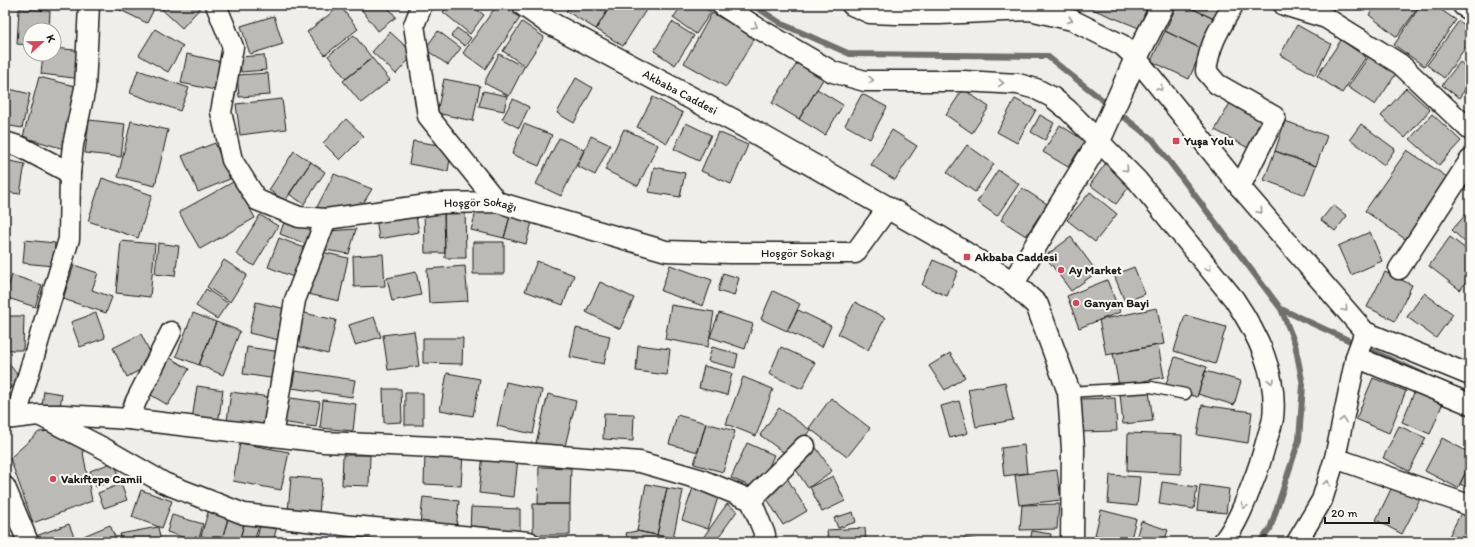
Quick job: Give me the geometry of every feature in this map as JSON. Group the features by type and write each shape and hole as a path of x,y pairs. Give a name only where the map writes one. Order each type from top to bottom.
{"main road":[{"name":"Akbaba Caddesi","path":"524,5 548,22 742,125 887,209 941,238 1013,283 1037,305 1069,392 1073,449 1072,542"},
{"path":"1013,283 1101,135 1136,58 1163,5"},
{"path":"1464,5 1470,10"}],"street":[{"path":"89,5 85,88 73,145 70,173 69,239 10,417 63,415 129,419 324,442 456,448 640,462 699,479 751,500 766,535 762,542"},
{"name":"Hoşgör Sokağı","path":"216,5 233,47 221,112 232,160 257,200 299,218 326,219 442,203 496,202 666,251 730,253 855,253 887,209"},
{"path":"422,5 414,25 428,116 496,202"},
{"path":"722,5 756,27 833,72 865,81 963,81 1018,84 1036,89 1052,97 1101,135 1234,299 1247,318 1266,360 1271,382 1273,401 1272,419 1259,468 1246,502 1238,519 1223,542"},
{"path":"852,5 870,13 896,14 940,14 1031,7 1072,20 1122,45 1136,58 1240,187 1365,332 1470,375"},
{"path":"1233,5 1214,38 1208,54 1206,72 1217,84 1275,118 1240,187"},
{"path":"1284,5 1326,18 1400,64 1470,130"},
{"path":"5,142 22,147 70,173"},
{"path":"1398,269 1470,160"},
{"path":"272,436 295,300 326,219"},
{"path":"129,419 136,401 171,332"},
{"path":"1297,542 1322,500 1335,458 1356,357 1365,332"},
{"path":"1356,357 1470,404"},
{"path":"38,415 105,449 164,483 244,514 352,526 530,542"},
{"path":"751,500 805,446"},
{"path":"1335,458 1470,506"},
{"path":"5,487 28,542"}],"lane":[{"path":"1069,392 1151,387 1185,394"}],"building":[{"path":"110,5 156,5 147,23"},
{"path":"157,5 203,5 182,28"},
{"path":"358,5 386,5 396,17 378,31"},
{"path":"449,5 471,5 484,15 470,34 443,12"},
{"path":"497,5 502,5 520,18 485,69 463,53"},
{"path":"571,5 611,5 596,29 566,11"},
{"path":"611,5 634,5 646,10 623,46 596,29"},
{"path":"682,5 701,5 711,12 696,34 673,18"},
{"path":"1094,5 1148,5 1139,28 1092,9"},
{"path":"1177,5 1185,5 1216,20 1202,49 1165,31"},
{"path":"1185,5 1224,5 1216,20"},
{"path":"1376,5 1420,5 1397,37 1369,15"},
{"path":"1421,5 1434,5 1456,20 1424,66 1394,45"},
{"path":"340,6 358,29 325,55 307,32"},
{"path":"19,9 50,11 49,22 22,22 22,44 17,44"},
{"path":"712,13 755,37 726,87 684,63"},
{"path":"274,16 283,44 250,54 241,26"},
{"path":"1459,21 1470,29 1470,41 1444,78 1427,65"},
{"path":"522,22 544,37 525,66 503,51"},
{"path":"672,22 694,36 675,65 654,51"},
{"path":"1297,25 1331,44 1315,75 1280,55"},
{"path":"457,28 471,38 465,46 451,36"},
{"path":"155,29 183,46 168,72 139,55"},
{"path":"438,31 461,48 448,65 425,49"},
{"path":"1165,31 1202,49 1189,79 1151,61"},
{"path":"390,32 414,54 396,74 372,52"},
{"path":"354,35 372,58 346,79 328,56"},
{"path":"1341,40 1366,57 1342,93 1317,76"},
{"path":"62,49 85,51 82,79 41,74 42,62 62,62"},
{"path":"1371,53 1398,71 1375,105 1348,87"},
{"path":"187,54 222,62 215,90 181,83"},
{"path":"499,54 524,67 509,96 484,83"},
{"path":"264,55 266,70 241,72 240,57"},
{"path":"372,58 390,80 361,103 343,81"},
{"path":"799,60 825,76 799,119 772,103"},
{"path":"1460,62 1470,70 1470,83 1459,98 1442,85"},
{"path":"138,70 189,88 180,111 130,93"},
{"path":"268,73 270,95 239,97 237,75"},
{"path":"39,77 79,87 64,149 23,137"},
{"path":"576,78 593,88 574,123 557,113"},
{"path":"444,79 480,86 473,121 437,113"},
{"path":"5,88 30,94 22,128 5,125"},
{"path":"1406,88 1430,110 1405,138 1381,116"},
{"path":"817,89 843,105 825,135 799,119"},
{"path":"963,89 989,107 972,133 946,115"},
{"path":"483,91 507,96 504,111 479,106"},
{"path":"862,94 887,107 870,139 845,125"},
{"path":"653,97 683,113 667,143 637,127"},
{"path":"282,99 286,129 240,135 236,104"},
{"path":"513,99 529,107 519,128 502,119"},
{"path":"1015,99 1036,110 1017,143 997,132"},
{"path":"1230,103 1267,123 1252,150 1215,130"},
{"path":"1432,114 1461,141 1439,165 1410,139"},
{"path":"1040,115 1054,123 1045,140 1031,132"},
{"path":"346,119 364,136 340,160 323,143"},
{"path":"89,120 125,124 121,157 85,153"},
{"path":"131,121 168,130 155,186 118,177"},
{"path":"1285,121 1327,136 1316,166 1275,151"},
{"path":"686,123 711,135 699,161 674,149"},
{"path":"524,124 552,135 539,166 512,154"},
{"path":"1361,124 1395,149 1384,165 1350,139"},
{"path":"1060,125 1085,141 1068,167 1043,152"},
{"path":"624,129 658,145 638,186 605,170"},
{"path":"892,130 917,146 895,180 871,165"},
{"path":"718,132 748,145 731,184 701,171"},
{"path":"591,136 610,145 595,175 577,166"},
{"path":"559,138 584,150 561,196 536,184"},
{"path":"413,141 452,147 448,171 409,164"},
{"path":"215,143 230,179 198,192 182,156"},
{"path":"967,145 994,164 975,192 947,173"},
{"path":"1407,150 1450,179 1408,241 1365,211"},
{"path":"294,151 311,162 285,201 269,190"},
{"path":"1275,151 1316,166 1305,195 1264,180"},
{"path":"5,160 25,164 20,194 5,192"},
{"path":"1108,160 1135,179 1116,204 1090,185"},
{"path":"311,162 325,172 304,204 289,194"},
{"path":"654,167 685,173 680,197 649,192"},
{"path":"998,170 1019,184 997,216 977,202"},
{"path":"334,174 372,189 359,210 316,209"},
{"path":"102,178 152,195 138,238 88,221"},
{"path":"235,181 255,218 200,249 179,212"},
{"path":"1022,188 1047,204 1026,236 1001,220"},
{"path":"1090,192 1117,214 1095,242 1067,220"},
{"path":"1333,205 1347,216 1335,231 1321,220"},
{"path":"465,207 466,258 445,258 444,208"},
{"path":"424,208 444,208 445,253 425,253"},
{"path":"477,208 510,216 504,238 471,230"},
{"path":"1470,210 1470,247 1452,230"},
{"path":"415,211 419,232 379,239 376,218"},
{"path":"260,215 278,226 254,266 236,254"},
{"path":"510,216 532,222 526,244 504,238"},
{"path":"285,219 317,230 311,246 280,234"},
{"path":"356,229 349,254 320,249 328,231"},
{"path":"1370,232 1382,261 1351,275 1338,246"},
{"path":"1071,237 1097,272 1071,291 1045,256"},
{"path":"1450,237 1470,252 1470,277 1460,290 1429,266"},
{"path":"279,238 307,249 296,278 268,267"},
{"path":"25,240 55,243 53,266 23,263"},
{"path":"121,241 155,244 150,297 116,293"},
{"path":"473,242 504,242 504,274 473,274"},
{"path":"158,243 179,246 175,276 155,274"},
{"path":"317,251 348,258 339,301 308,294"},
{"path":"383,254 385,286 354,287 353,256"},
{"path":"224,260 247,275 230,302 207,287"},
{"path":"933,260 958,271 947,296 922,285"},
{"path":"537,261 574,275 563,305 525,291"},
{"path":"74,265 98,273 92,290 112,297 106,313 63,299"},
{"path":"670,265 712,280 703,306 661,291"},
{"path":"465,266 468,301 429,303 427,269"},
{"path":"1134,267 1145,294 1125,302 1114,275"},
{"path":"416,272 421,295 392,301 387,278"},
{"path":"1385,272 1412,285 1395,321 1367,307"},
{"path":"723,273 739,278 734,296 718,291"},
{"path":"12,275 42,285 35,307 5,297"},
{"path":"1107,280 1120,312 1079,328 1067,296"},
{"path":"600,282 634,298 620,329 586,312"},
{"path":"206,289 228,303 217,319 196,306"},
{"path":"773,291 800,304 787,331 761,319"},
{"path":"1424,293 1453,314 1436,338 1407,317"},
{"path":"256,302 290,310 283,341 249,333"},
{"path":"855,302 885,318 868,350 838,334"},
{"path":"671,305 714,312 708,347 665,339"},
{"path":"1157,308 1164,344 1106,355 1099,320"},
{"path":"798,310 831,326 822,347 787,331"},
{"path":"96,313 105,338 80,347 71,322"},
{"path":"193,313 216,322 199,365 176,356"},
{"path":"304,313 336,320 328,354 297,346"},
{"path":"719,313 753,324 745,349 710,337"},
{"path":"1185,315 1226,327 1215,364 1174,351"},
{"path":"5,316 24,316 23,350 5,350"},
{"path":"374,317 381,337 355,345 349,325"},
{"path":"216,322 240,331 223,375 199,365"},
{"path":"576,328 610,336 604,364 570,357"},
{"path":"414,331 419,366 388,370 383,335"},
{"path":"141,334 155,362 127,377 113,348"},
{"path":"423,338 463,338 462,364 423,363"},
{"path":"638,345 670,349 667,375 636,371"},
{"path":"1158,345 1164,377 1119,386 1113,354"},
{"path":"247,347 281,352 277,379 243,374"},
{"path":"712,347 738,354 735,368 708,361"},
{"path":"781,347 815,363 802,389 769,374"},
{"path":"950,353 965,377 945,390 929,366"},
{"path":"165,355 189,369 168,405 144,391"},
{"path":"1175,357 1207,367 1197,397 1165,387"},
{"path":"5,358 21,380 5,392"},
{"path":"704,366 732,373 727,395 699,388"},
{"path":"295,371 355,380 352,397 292,388"},
{"path":"1205,371 1241,381 1234,405 1198,394"},
{"path":"447,373 480,379 473,416 440,410"},
{"path":"743,377 773,389 756,436 726,424"},
{"path":"1373,378 1406,391 1389,433 1356,419"},
{"path":"506,382 542,390 533,434 497,426"},
{"path":"1005,382 1013,420 976,427 968,389"},
{"path":"197,386 223,390 218,424 192,420"},
{"path":"1416,388 1444,400 1430,434 1402,422"},
{"path":"383,389 401,389 402,422 384,423"},
{"path":"44,391 62,394 60,407 42,405"},
{"path":"1149,391 1153,421 1123,424 1120,394"},
{"path":"231,392 270,397 266,427 227,421"},
{"path":"405,393 423,393 423,425 405,425"},
{"path":"548,394 576,401 563,454 535,447"},
{"path":"283,397 320,402 316,427 280,422"},
{"path":"831,398 870,428 847,457 809,428"},
{"path":"1115,398 1117,431 1081,432 1080,399"},
{"path":"323,400 356,404 353,431 320,428"},
{"path":"959,401 968,433 950,438 941,406"},
{"path":"1202,405 1252,412 1248,443 1197,435"},
{"path":"779,408 810,430 790,457 760,435"},
{"path":"604,413 634,414 633,441 603,439"},
{"path":"677,415 706,423 698,452 669,444"},
{"path":"706,423 735,431 723,472 694,464"},
{"path":"1399,426 1426,438 1409,471 1383,458"},
{"name":"Vakıftepe Camii","path":"61,430 82,447 92,501 33,523 10,458 39,432"},
{"path":"1128,433 1182,435 1181,474 1127,471"},
{"path":"1442,438 1470,453 1470,463 1458,488 1425,471"},
{"path":"240,443 289,452 281,490 233,481"},
{"path":"747,443 774,455 759,490 731,478"},
{"path":"1024,445 1027,473 1004,476 1001,448"},
{"path":"815,446 832,471 808,488 791,462"},
{"path":"425,451 463,454 461,486 424,484"},
{"path":"483,454 518,458 514,497 479,493"},
{"path":"343,455 370,455 369,486 342,485"},
{"path":"114,462 120,478 96,487 90,471"},
{"path":"1470,463 1470,489 1460,484"},
{"path":"539,467 571,468 570,504 538,504"},
{"path":"1057,470 1061,500 1019,505 1015,475"},
{"path":"1110,475 1140,477 1137,506 1108,503"},
{"path":"833,476 845,501 822,512 810,487"},
{"path":"291,477 322,479 319,514 288,512"},
{"path":"787,478 807,511 783,525 763,492"},
{"path":"1162,482 1197,487 1194,509 1159,504"},
{"path":"121,484 127,500 104,508 98,493"},
{"path":"646,484 667,488 657,535 637,531"},
{"path":"694,485 719,494 708,529 682,520"},
{"path":"1200,485 1229,489 1226,513 1197,510"},
{"path":"1393,485 1420,499 1402,534 1376,520"},
{"path":"667,488 683,491 673,538 657,535"},
{"path":"141,490 172,501 162,528 132,517"},
{"path":"423,497 459,501 456,529 420,525"},
{"path":"533,504 570,504 570,535 533,535"},
{"path":"727,504 737,511 715,542 700,542"},
{"path":"1059,504 1057,529 1020,530 1022,505"},
{"path":"471,507 520,509 520,534 470,532"},
{"path":"209,509 229,515 221,542 201,536"},
{"path":"1463,509 1470,512 1470,542 1446,542"},
{"path":"1101,510 1136,519 1130,542 1095,535"},
{"path":"853,512 856,522 838,528 834,518"},
{"path":"172,515 203,524 198,542 167,532"},
{"path":"229,515 245,520 239,542 228,542 222,540"},
{"path":"245,520 259,524 254,542 239,542"},
{"path":"1141,521 1168,530 1164,542 1135,542"},
{"path":"261,522 277,526 273,542 256,542"},
{"path":"69,524 76,542 38,542 36,536"},
{"path":"110,525 117,542 81,542 79,538"},
{"path":"158,527 161,542 122,542 120,534"},
{"path":"865,528 866,542 828,542 827,530"},
{"path":"637,531 670,538 671,542 628,542 626,533"},
{"path":"1032,531 1051,534 1050,542 1030,542"},
{"path":"354,533 377,536 376,542 353,542"},
{"path":"378,534 401,536 401,542 377,542"},
{"path":"963,538 988,542 962,542"}],"waterway":[{"path":"753,5 782,24 850,54 1047,56 1153,140 1281,309 1424,375"},
{"path":"1260,542 1270,529 1299,440 1303,385 1295,344 1281,309"}],"place":[{"name":"Yuşa Yolu","path":"1176,141"},
{"name":"Akbaba Caddesi","path":"967,257"},
{"name":"Ay Market","path":"1061,270"},
{"name":"Ganyan Bayi","path":"1076,303"},
{"name":"Vakıftepe Camii","path":"53,479"}]}
